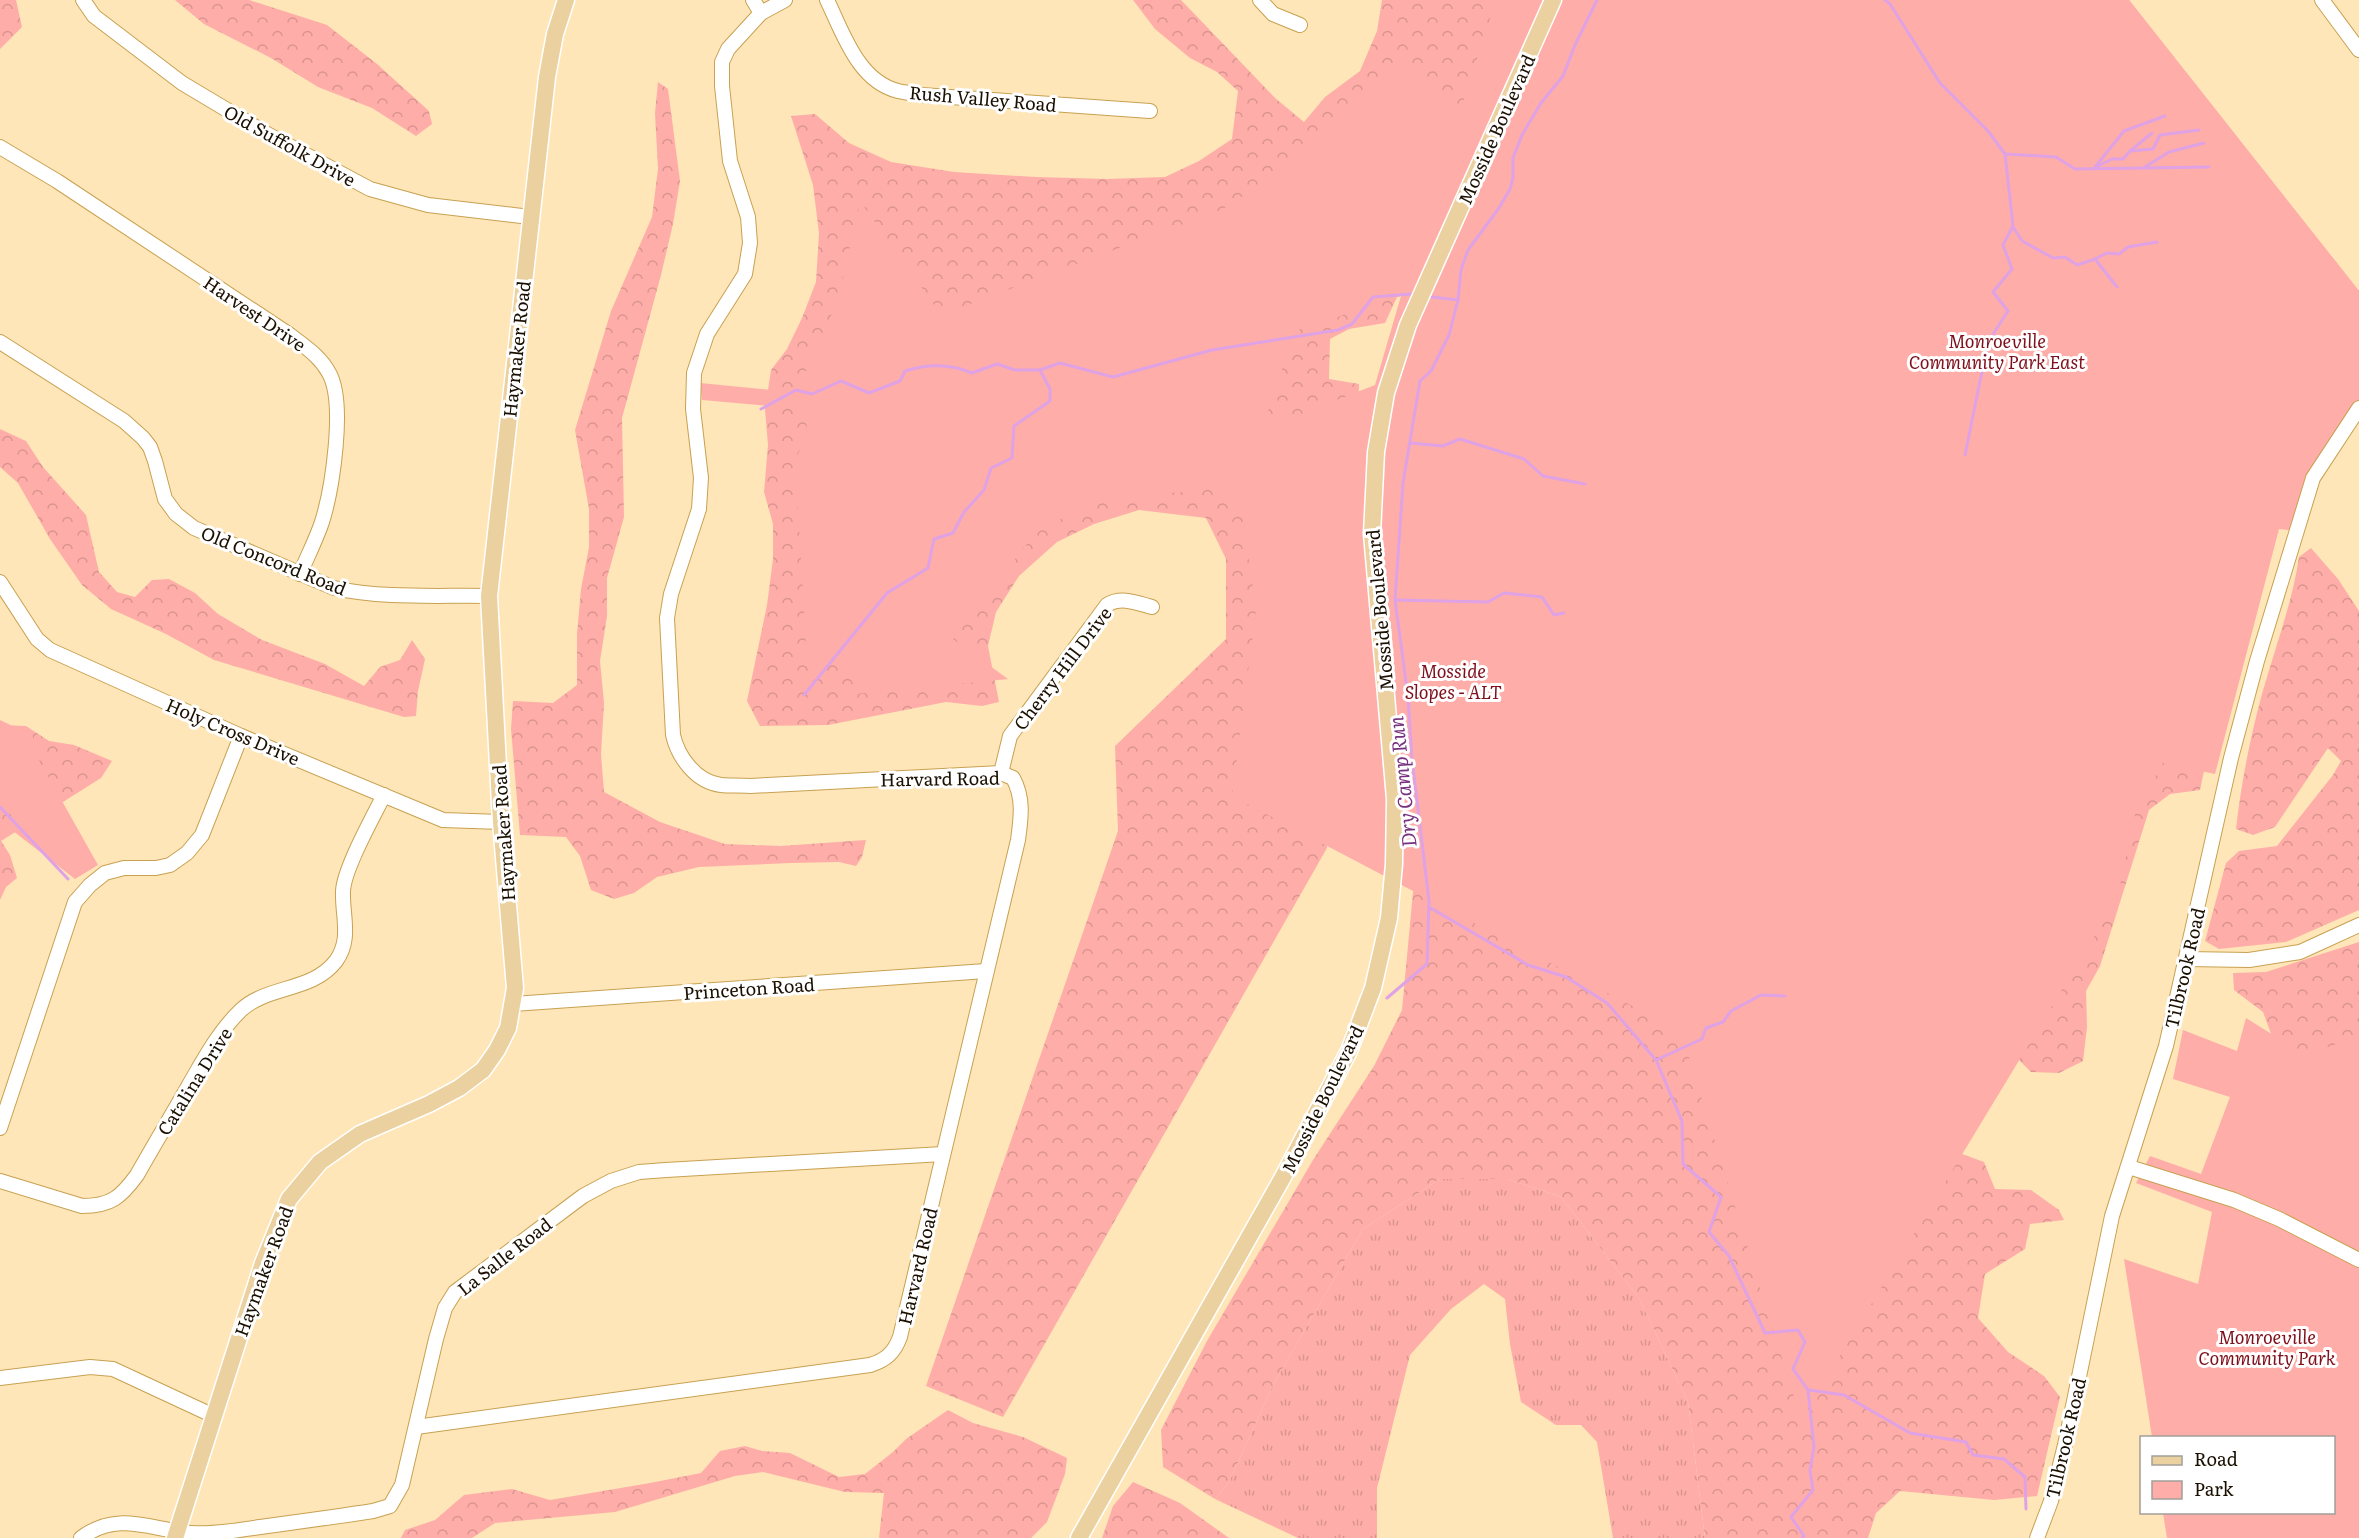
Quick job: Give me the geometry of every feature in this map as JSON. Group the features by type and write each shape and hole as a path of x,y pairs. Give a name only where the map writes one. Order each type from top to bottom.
{"main road":[{"name":"Haymaker Road","path":"175,1535 263,1263 290,1200 320,1162 360,1134 429,1104 459,1088 483,1070 498,1050 508,1028 515,988 501,822 489,596 547,77 555,34 566,0"},
{"name":"Mosside Boulevard","path":"1079,1538 1283,1177 1349,1052 1373,988 1389,918 1394,864 1395,800 1372,534 1376,452 1386,393 1408,325 1553,0"}],"street":[{"name":"Old Suffolk Drive","path":"82,0 94,16 182,83 269,135 370,189 428,205 530,217"},
{"path":"753,0 761,13"},
{"name":"Harvard Road","path":"416,1428 870,1365 880,1362 896,1348 900,1337 1018,840 1022,808 1020,793 1013,778 1001,773 750,786 719,785 694,772 676,747 673,735 667,618 671,594 699,509 701,478 693,409 694,373 707,334 744,274 750,243 748,217 730,161 722,86 722,62 728,49 761,13 785,0"},
{"name":"Rush Valley Road","path":"827,0 856,59 874,78 897,91 922,95 1150,111"},
{"path":"1260,0 1274,14 1300,26"},
{"path":"2322,0 2359,50"},
{"name":"Harvest Drive","path":"0,147 67,188 290,335 320,358 331,375 338,406 334,456 327,504 321,525 300,574"},
{"name":"Old Concord Road","path":"0,342 124,421 143,438 150,447 165,499 176,514 194,528 334,588 357,593 489,596"},
{"name":"Tilbrook Road","path":"2037,1538 2051,1501 2065,1445 2112,1216 2166,1046 2230,759 2257,661 2313,478 2359,408"},
{"name":"Holy Cross Drive","path":"0,582 37,639 50,650 241,736 443,820 501,822"},
{"name":"Cherry Hill Drive","path":"1001,773 1010,736 1100,613 1113,601 1123,600 1152,607"},
{"path":"0,1128 75,902 105,873 124,868 156,868 170,865 187,853 202,836 241,736"},
{"name":"Catalina Drive","path":"0,1181 82,1206 96,1206 123,1195 213,1044 240,1011 255,1000 310,981 326,972 336,960 344,947 346,935 343,888 347,874 384,795"},
{"path":"2186,959 2249,960 2300,952 2359,925"},
{"name":"Princeton Road","path":"513,1004 986,971"},
{"name":"La Salle Road","path":"175,1535 242,1529 373,1511 390,1506 402,1485 445,1308 454,1292 583,1196 611,1181 639,1172 943,1154"},
{"path":"2129,1167 2234,1200 2279,1218 2359,1260"},
{"path":"0,1378 90,1367 113,1369 214,1416"},
{"path":"81,1538 95,1528 116,1522 141,1523 175,1535"}],"green space":[{"path":"0,0 16,0 22,27 0,49"},
{"path":"175,0 249,0 327,25 377,64 429,111 432,124 416,136 372,108 318,87 271,58 204,24"},
{"path":"1133,0 1181,0 1275,98 1304,122 1325,97 1360,71 1377,31 1382,0 1534,0 1385,323 1349,329 1330,339 1329,379 1359,384 1358,427 1327,848 1003,1417 926,1386 1118,831 1115,746 1226,639 1226,559 1206,518 1139,510 1094,524 1057,542 1019,576 996,612 988,646 999,702 982,706 946,702 828,725 760,726 747,701 767,605 773,559 773,524 764,492 768,445 765,410 771,370 787,349 816,282 819,233 813,185 791,116 815,114 849,143 891,162 954,172 1036,177 1107,179 1165,177 1199,161 1232,139 1238,91 1217,72 1190,58 1155,29"},
{"name":"Mosside Slopes - ALT","path":"1496,0 2129,0 2359,291 2359,408 2313,478 2297,531 2279,529 2215,774 2163,763 2135,814 2117,899 1801,1420 1680,1028 1640,1010 1232,796 1256,610 1241,503 1219,488 1100,500 1037,531 953,639 1008,679 856,694 846,658 807,660 795,462 807,430 805,409 702,400 700,383 802,393 803,378 838,300 860,201 941,315 1223,209 1304,156 1405,64 1458,118","holes":["1401,296 1375,385 1262,429 1295,331"]},
{"name":"Monroeville Community Park East","path":"2129,0 2359,291 2131,763 2215,719 2200,790 2170,794 2149,810 2100,966 2086,991 2087,1027 2083,1061 2059,1073 2031,1072 2000,1041 1940,1146 1984,1162 1995,1189 2031,1190 2059,1210 2064,1220 2030,1224 2025,1249 1985,1274 1978,1318 2008,1352 2044,1376 2060,1397 2037,1496 1994,1500 1900,1491 1876,1513 1868,1538 1705,1538 1688,1402 1639,1298 1561,1197 1507,1179 1440,1179 1363,1229 1273,1385 1229,1482 1215,1499 1163,1467 1161,1430 1207,1341 1313,1160 1374,1066 1402,1010 1413,892"},
{"path":"658,82 668,89 680,181 661,275 622,418 624,517 607,578 607,616 600,661 604,703 601,754 604,792 660,822 725,844 781,846 866,840 862,857 856,866 839,862 699,867 657,877 634,893 614,899 591,890 580,856 566,837 520,835 511,729 513,701 553,703 577,685 577,634 581,589 589,547 589,509 575,430 611,311 652,217 658,169 655,113"},
{"path":"0,429 26,441 43,467 86,515 99,572 117,592 135,597 152,580 169,579 195,593 218,614 262,640 325,664 364,686 380,667 400,660 412,640 425,659 418,691 416,716 404,717 214,660 166,634 111,609 82,585 50,539 18,483 0,467"},
{"path":"2311,548 2338,579 2359,611 2359,910 2286,942 2219,949 2205,941 2226,863 2239,851 2277,846 2333,775 2341,761 2328,748 2275,827 2253,835 2236,829 2246,761 2262,694 2288,609 2299,557"},
{"path":"0,720 33,736 31,746 98,865 75,879 8,827 12,813 0,809"},
{"path":"0,725 26,726 49,741 74,745 112,761 101,778 1,841 10,855 17,878 6,887 0,900"},
{"path":"2359,942 2359,1054 2280,1058 2263,1012 2234,990 2233,973 2266,972"},
{"name":"Monroeville Community Park","path":"2246,1018 2305,1055 2359,1036 2359,1538 2167,1538 2163,1514 2335,1514 2335,1436 2152,1436 2124,1259 2198,1284 2212,1212 2136,1183 2150,1156 2201,1174 2230,1097 2173,1079 2183,1030 2237,1051"},
{"path":"1440,1179 1507,1179 1561,1197 1639,1298 1688,1402 1705,1538 1613,1538 1597,1442 1581,1425 1556,1425 1521,1402 1510,1344 1505,1299 1484,1284 1451,1309 1410,1355 1377,1488 1377,1538 1298,1538 1215,1499 1229,1482 1273,1385 1363,1229"},
{"path":"948,1410 973,1423 1023,1437 1067,1458 1065,1474 1047,1522 1031,1538 879,1538 884,1493 845,1492 763,1472 735,1476 615,1512 495,1523 472,1538 401,1538 405,1530 435,1520 464,1495 512,1489 550,1500 650,1483 701,1473 720,1451 745,1446 762,1451 790,1453 839,1477 865,1474 906,1439"},
{"path":"1133,1482 1180,1503 1229,1538 1102,1538 1113,1506"}],"waterway":[{"name":"Dry Camp Run","path":"1387,998 1427,964 1429,901 1412,759 1408,697 1395,600 1403,483 1420,381 1431,371 1449,335 1458,300 1461,270 1468,250 1510,189 1513,178 1513,158 1522,135 1541,103 1563,76 1597,0"},
{"path":"1885,0 1890,4 1940,83 1988,131 2005,154 2013,226 2003,245 2012,269 1993,292 2008,311 1988,342 1965,455"},
{"path":"2095,167 2124,131 2165,116"},
{"path":"2096,167 2112,159 2123,159 2130,151 2153,149 2160,135 2199,130"},
{"path":"2130,151 2152,133"},
{"path":"2145,167 2169,152 2204,143"},
{"path":"2005,154 2056,157 2075,169 2209,167"},
{"path":"2013,227 2022,241 2053,258 2065,257 2077,265 2095,259 2117,287"},
{"path":"2095,259 2107,253 2119,254 2128,247 2157,242"},
{"path":"761,409 796,390 812,394 841,381 869,393 900,381 905,371 930,366 956,368 972,373 997,364 1015,370 1040,370 1060,363 1113,377 1212,350 1338,330 1352,324 1373,297 1411,294"},
{"path":"1432,297 1458,300"},
{"path":"804,695 887,593 928,568 934,539 953,533 964,512 984,490 991,468 1012,458 1014,426 1050,401 1050,389 1040,370"},
{"path":"1410,443 1443,446 1460,439 1524,459 1543,476 1585,484"},
{"path":"1396,600 1488,602 1504,593 1542,597 1554,615 1564,613"},
{"path":"0,807 68,879"},
{"path":"1429,907 1528,965 1566,977 1607,1003 1656,1060 1682,1121 1683,1164 1721,1197 1709,1232 1729,1256 1765,1333 1798,1330 1805,1342 1793,1369 1808,1390 1814,1447 1810,1470 1813,1490 1791,1517 1804,1536 1802,1538"},
{"path":"1656,1060 1702,1039 1706,1028 1723,1022 1731,1011 1761,995 1785,996"},
{"path":"1809,1390 1844,1395 1910,1433 1966,1442 1973,1455 2004,1459 2025,1477 2026,1509"}]}
